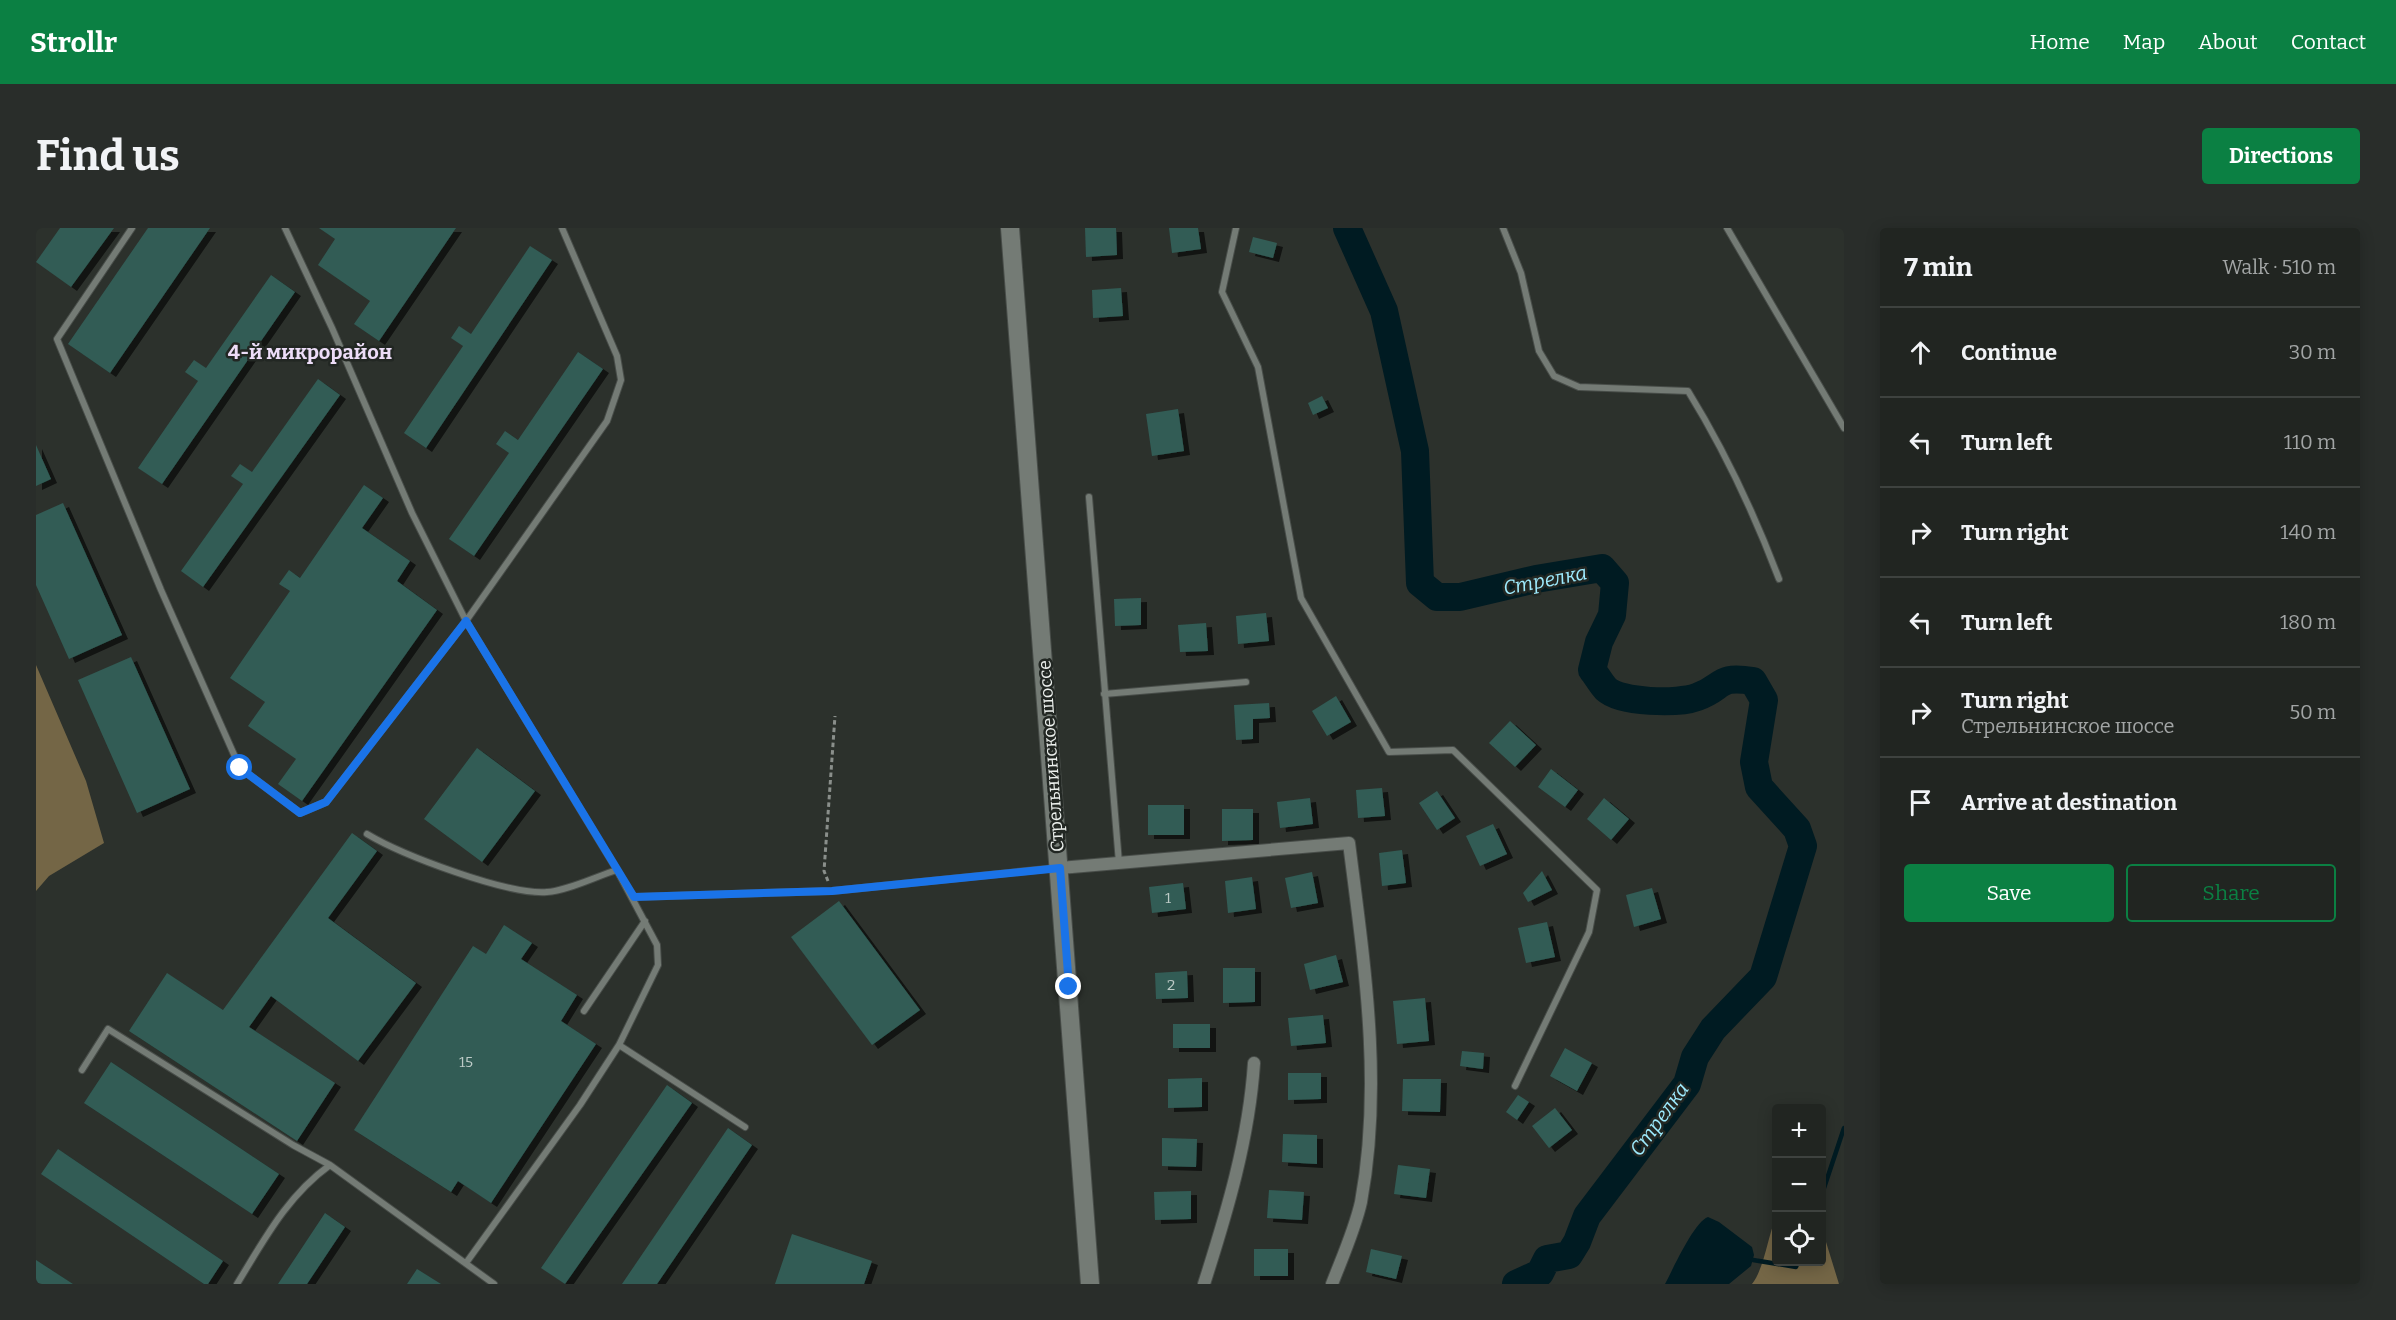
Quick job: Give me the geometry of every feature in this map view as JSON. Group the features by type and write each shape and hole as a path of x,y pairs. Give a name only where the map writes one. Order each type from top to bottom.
{"main road":[{"name":"Стрельнинское шоссе","path":"1010,228 1090,1284"}],"street":[{"path":"1060,868 1349,843 1365,967 1373,1104 1360,1204 1332,1284"},
{"path":"1204,1284 1233,1194 1252,1095 1254,1063"}],"lane":[{"path":"132,228 57,339 160,590 240,768 300,813 326,802 466,621 608,422 621,380 617,356 562,228"},
{"path":"285,228 332,328 412,513 466,621 634,897 657,945 658,965 619,1045 580,1105 466,1263"},
{"path":"1236,228 1221,292 1258,367 1301,597 1389,752 1453,750 1597,891 1589,932 1515,1086"},
{"path":"1503,228 1521,273 1539,351 1554,376 1579,387 1688,391 1720,443 1748,500 1779,579"},
{"path":"1727,228 1844,428"},
{"path":"1089,497 1119,863"},
{"path":"1104,694 1246,682"},
{"path":"367,834 389,847 508,888 548,892 618,870"},
{"path":"634,897 832,891 1060,868"},
{"path":"584,1011 645,921"},
{"path":"82,1070 108,1029 293,1145 330,1165 494,1284"},
{"path":"619,1045 745,1127"},
{"path":"237,1284 281,1211 314,1177 330,1165"}],"path":[{"path":"832,891 824,871 836,716"}],"shaded area":[{"path":"36,665 86,781 104,843 49,876 36,891"},
{"path":"1772,1230 1772,1266 1826,1266 1826,1242 1839,1284 1752,1284 1760,1270"}],"water":[{"path":"1708,1217 1719,1222 1752,1247 1754,1255 1751,1266 1729,1284 1665,1284 1690,1236 1696,1227"}],"building":[{"path":"60,228 114,228 71,287 36,262"},
{"path":"148,228 210,228 110,373 68,344"},
{"path":"319,228 456,228 379,341 354,324 370,301 318,265 335,239"},
{"path":"1085,228 1116,228 1117,255 1086,257"},
{"path":"1169,228 1198,228 1201,249 1172,253"},
{"path":"1253,237 1277,243 1273,258 1249,252"},
{"path":"530,246 552,260 426,448 404,433 463,346 451,338 459,326 471,334"},
{"path":"271,275 295,292 162,484 138,468 198,381 185,372 194,360 206,368"},
{"path":"1121,288 1123,316 1093,318 1092,290"},
{"path":"578,352 603,369 474,556 449,539 509,453 496,444 505,431 518,440"},
{"path":"318,379 340,395 203,587 181,571 243,484 231,476 240,464 252,472"},
{"path":"1322,396 1328,408 1313,415 1308,403"},
{"path":"1178,409 1184,451 1152,456 1146,414"},
{"path":"36,445 51,479 36,486"},
{"path":"364,485 383,498 362,528 410,561 397,581 437,610 302,801 278,784 296,759 248,726 265,702 230,678 290,591 279,584 289,570 300,578"},
{"path":"63,503 122,635 69,659 36,585 36,515"},
{"path":"1141,598 1141,625 1115,626 1114,599"},
{"path":"1266,613 1269,641 1238,644 1236,616"},
{"path":"1206,623 1208,651 1180,652 1178,625"},
{"path":"131,657 190,789 137,813 78,680"},
{"path":"1336,696 1351,722 1327,736 1312,711"},
{"path":"1269,703 1270,718 1253,719 1253,739 1236,740 1234,705"},
{"path":"1510,721 1536,745 1515,767 1489,743"},
{"path":"477,748 535,791 482,862 424,819"},
{"path":"1551,769 1578,790 1565,807 1538,787"},
{"path":"1382,788 1385,816 1358,818 1356,790"},
{"path":"1437,791 1455,818 1437,830 1419,803"},
{"path":"1310,798 1313,824 1280,828 1277,802"},
{"path":"1604,798 1629,819 1611,840 1587,819"},
{"path":"1148,805 1184,805 1184,835 1148,835"},
{"path":"1222,809 1253,809 1253,840 1222,841"},
{"path":"1493,824 1507,854 1480,866 1466,836"},
{"path":"352,833 377,851 328,918 416,983 358,1061 271,996 249,1027 335,1083 297,1141 129,1031 167,973 223,1010"},
{"path":"1402,850 1406,883 1382,886 1379,853"},
{"path":"1542,871 1552,890 1528,902 1523,893"},
{"path":"1312,872 1318,903 1291,908 1285,878"},
{"path":"1252,877 1256,909 1228,913 1225,881"},
{"path":"1183,883 1186,909 1152,913 1149,887"},
{"path":"1652,888 1661,919 1634,927 1626,895"},
{"path":"839,901 920,1010 872,1045 791,937"},
{"path":"1547,922 1555,957 1526,963 1518,928"},
{"path":"504,925 532,943 521,959 577,995 561,1021 596,1044 491,1203 458,1181 451,1192 354,1130 473,946 486,954"},
{"path":"1336,955 1343,982 1310,990 1304,964"},
{"path":"1223,968 1255,968 1255,1002 1223,1003"},
{"path":"1187,971 1188,998 1156,999 1155,973"},
{"path":"1425,998 1429,1041 1397,1044 1393,1001"},
{"path":"1323,1015 1326,1043 1291,1046 1288,1018"},
{"path":"1173,1024 1210,1024 1210,1048 1173,1048"},
{"path":"1565,1048 1592,1063 1577,1091 1550,1076"},
{"path":"1462,1051 1484,1053 1483,1069 1460,1066"},
{"path":"111,1062 279,1174 252,1214 84,1103"},
{"path":"1288,1073 1321,1073 1321,1099 1288,1100"},
{"path":"1202,1078 1202,1107 1168,1108 1168,1079"},
{"path":"1403,1079 1441,1079 1440,1112 1402,1111"},
{"path":"667,1085 692,1103 565,1284 541,1268"},
{"path":"1518,1095 1529,1102 1517,1120 1506,1112"},
{"path":"1555,1108 1572,1130 1549,1148 1532,1126"},
{"path":"728,1128 752,1145 657,1284 622,1284"},
{"path":"1283,1134 1317,1135 1317,1164 1282,1162"},
{"path":"1162,1138 1197,1139 1196,1167 1162,1166"},
{"path":"58,1149 223,1261 208,1284 204,1284 41,1174"},
{"path":"1398,1165 1430,1169 1426,1198 1394,1194"},
{"path":"1269,1190 1304,1192 1302,1220 1267,1218"},
{"path":"1191,1191 1191,1219 1155,1220 1154,1192"},
{"path":"325,1213 345,1227 307,1284 278,1284"},
{"path":"792,1234 872,1261 864,1284 775,1284"},
{"path":"1254,1249 1288,1249 1288,1276 1254,1276"},
{"path":"1371,1249 1402,1256 1396,1279 1366,1272"},
{"path":"36,1260 73,1284 36,1284"},
{"path":"417,1269 441,1284 407,1284"}],"waterway":[{"name":"Стрелка","path":"1347,228 1384,311 1415,451 1420,583 1437,597 1460,597 1536,579 1602,568 1615,583 1612,615 1599,642 1592,670 1602,685 1613,694 1636,700 1677,701 1697,697 1726,681 1753,681 1764,700 1754,762 1759,787 1797,829 1803,846 1763,977 1713,1029 1695,1057 1687,1084 1587,1216 1577,1242 1569,1255 1547,1259 1540,1273 1516,1284"},
{"path":"1826,1182 1844,1128"},
{"path":"1753,1260 1772,1263"},
{"path":"1790,1266 1796,1266"}],"district":[{"name":"4-й микрорайон","path":"310,352"}],"route":[{"path":"240,768 300,813 326,802 466,621 634,897 832,891 1060,868 1069,987"}]}
